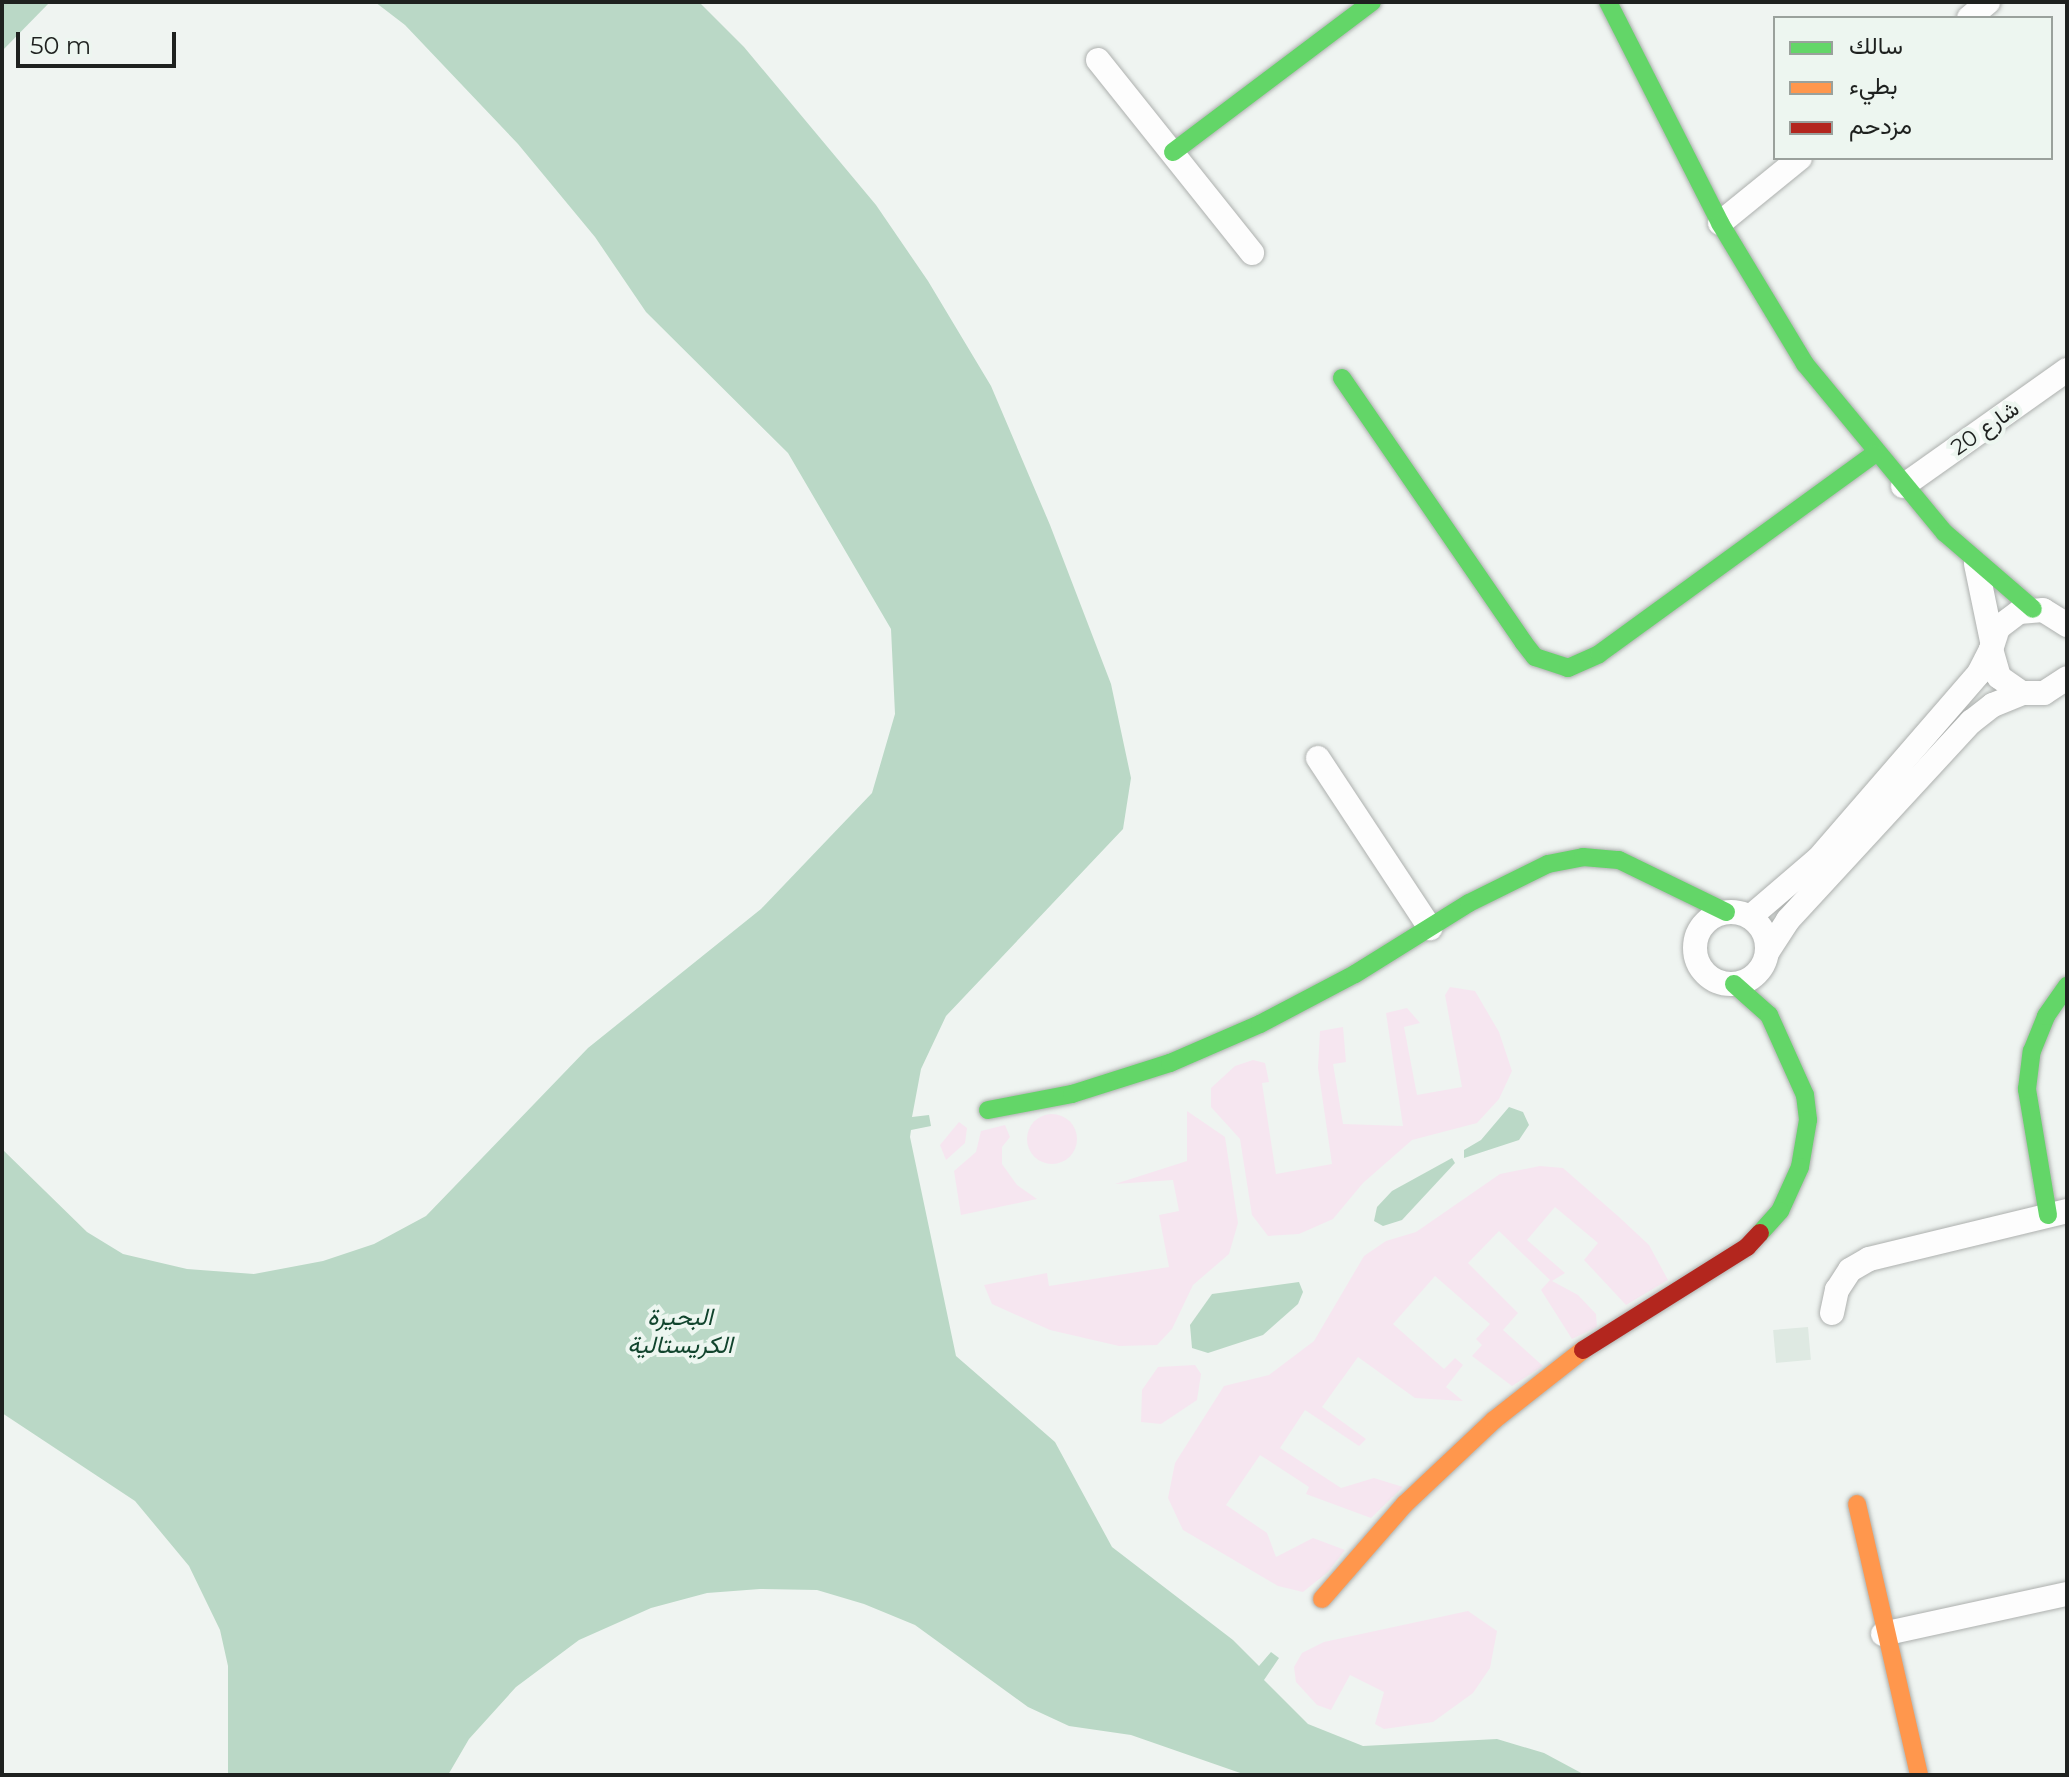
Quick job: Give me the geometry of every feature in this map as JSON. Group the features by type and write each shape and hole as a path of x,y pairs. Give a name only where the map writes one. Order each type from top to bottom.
{"street":[{"path":"1173,152 1372,2"},
{"path":"1608,2 1720,223 1805,364 1874,454 1976,564 2038,610 2067,625"},
{"path":"1971,16 1988,2"},
{"path":"1098,60 1252,253"},
{"path":"1720,223 1798,160"},
{"name":"شارع 20","path":"1903,486 2067,370"},
{"path":"1342,378 1524,643 1535,657 1568,668 1599,654 1874,454"},
{"path":"1976,564 1999,677 2033,693 2067,702"},
{"path":"1699,931 1738,914 1818,859 1979,673 2007,618 2067,604"},
{"path":"1734,984 1764,960 1788,920 1971,722 1993,705 2033,693 2067,678"},
{"path":"1318,758 1430,928"},
{"path":"988,1110 1050,1100 1170,1063 1260,1024 1469,903 1566,860 1619,860 1675,890 1738,914 1766,938 1764,960 1769,1015"},
{"path":"1322,1599 1405,1504 1494,1420 1580,1352 1747,1247 1780,1211 1800,1167 1808,1120 1798,1072 1769,1015 1734,984 1710,977 1701,968 1696,956 1699,931 1675,890"},
{"path":"1832,1313 1837,1290 1850,1270 1869,1259 2058,1213 2027,1089 2032,1051 2046,1016 2067,986"},
{"path":"1857,1504 1883,1634 1919,1775"},
{"path":"1883,1634 2067,1594"}],"shaded area":[{"path":"1450,987 1475,991 1499,1032 1512,1071 1499,1099 1477,1123 1412,1140 1363,1183 1333,1219 1299,1234 1268,1236 1252,1215 1240,1139 1211,1107 1211,1088 1235,1066 1253,1060 1265,1063 1269,1082 1262,1083 1276,1174 1332,1164 1318,1068 1320,1031 1343,1027 1346,1062 1333,1064 1343,1124 1403,1126 1386,1013 1407,1008 1420,1023 1404,1027 1417,1095 1462,1087 1445,995"},
{"path":"1187,1111 1225,1137 1238,1223 1229,1254 1193,1285 1172,1329 1157,1345 1119,1346 1050,1330 992,1304 984,1285 1047,1273 1049,1286 1169,1267 1159,1215 1179,1211 1173,1180 1115,1184 1187,1161"},
{"path":"1052,1114 1070,1121 1077,1139 1070,1157 1052,1164 1034,1157 1027,1139 1034,1121"},
{"path":"959,1122 967,1128 965,1143 946,1160 940,1145"},
{"path":"1005,1125 1010,1137 1002,1147 1002,1164 1017,1185 1037,1199 961,1215 954,1171 976,1152 981,1131"},
{"path":"1540,1166 1563,1168 1619,1217 1649,1245 1668,1280 1626,1305 1584,1260 1598,1243 1555,1207 1527,1240 1565,1273 1552,1281 1578,1295 1596,1314 1597,1327 1572,1339 1541,1290 1550,1280 1499,1231 1468,1263 1518,1313 1503,1330 1543,1366 1512,1386 1472,1356 1482,1345 1476,1339 1490,1324 1435,1276 1393,1324 1444,1369 1455,1358 1463,1365 1446,1387 1463,1401 1415,1398 1358,1357 1322,1407 1366,1439 1359,1446 1305,1410 1280,1448 1341,1488 1374,1478 1403,1487 1371,1518 1306,1494 1309,1487 1260,1455 1226,1505 1267,1533 1276,1557 1313,1538 1345,1550 1328,1572 1303,1592 1278,1586 1183,1530 1168,1498 1175,1463 1224,1386 1269,1375 1314,1341 1364,1256 1386,1241 1416,1232 1500,1174"},
{"path":"1808,1327 1811,1360 1776,1363 1773,1330"},
{"path":"1195,1365 1201,1374 1197,1400 1161,1424 1141,1422 1142,1390 1158,1367"},
{"path":"1468,1611 1497,1631 1490,1668 1473,1693 1433,1722 1384,1729 1375,1724 1384,1692 1350,1675 1331,1710 1317,1705 1296,1682 1294,1667 1302,1653 1324,1642"}],"water":[{"path":"2,2 50,2 2,51"},
{"name":"البحيرة الكريستالية","path":"375,2 699,2 744,47 876,205 928,281 991,386 1050,525 1111,684 1131,778 1123,829 946,1016 921,1069 912,1117 929,1115 931,1126 911,1130 910,1137 956,1356 1055,1442 1112,1547 1233,1640 1259,1666 1271,1652 1279,1658 1264,1680 1308,1724 1363,1746 1497,1739 1544,1753 1585,1775 1246,1775 1131,1735 1069,1726 1028,1707 915,1625 864,1604 817,1590 760,1589 707,1593 651,1608 579,1640 516,1687 469,1739 448,1775 228,1775 228,1666 220,1630 189,1566 135,1501 2,1413 2,1149 87,1232 123,1254 187,1269 254,1274 323,1261 374,1244 426,1216 588,1048 761,909 872,793 895,714 891,629 788,453 646,312 595,237 518,144 405,25"},
{"path":"1509,1107 1523,1112 1529,1125 1519,1140 1464,1158 1464,1150 1481,1140"},
{"path":"1452,1158 1455,1163 1402,1220 1383,1226 1374,1221 1377,1207 1392,1191"},
{"path":"1299,1282 1303,1292 1298,1304 1263,1335 1208,1353 1192,1348 1190,1325 1212,1294"}],"traffic: fast":[{"path":"1173,152 1372,2"},
{"path":"1608,2 1720,223 1805,364 1945,533 2033,609"},
{"path":"1342,378 1524,643 1535,657 1568,668 1599,654 1874,454"},
{"path":"988,1110 1072,1094 1170,1063 1260,1024 1355,974 1469,903 1548,864 1583,857 1619,860 1726,912"},
{"path":"1734,984 1769,1015 1805,1095 1808,1120 1800,1167 1780,1211 1760,1233"},
{"path":"2048,1215 2027,1089 2032,1051 2046,1016 2067,986"}],"traffic: slow":[{"path":"1322,1599 1405,1504 1494,1420 1583,1350"},
{"path":"1857,1504 1919,1775"}],"traffic: jam":[{"path":"1583,1350 1747,1247 1760,1233"}]}
